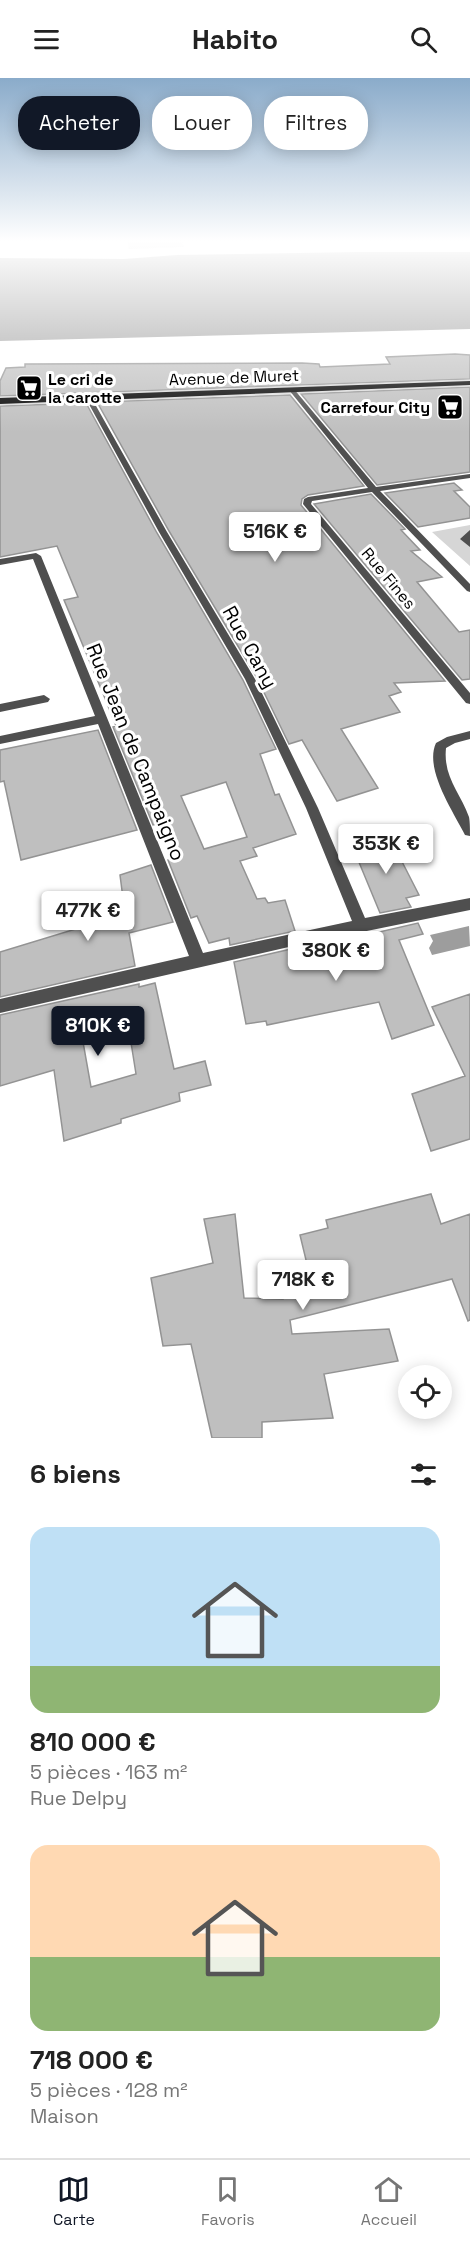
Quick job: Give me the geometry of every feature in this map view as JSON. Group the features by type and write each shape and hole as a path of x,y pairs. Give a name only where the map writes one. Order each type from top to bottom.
{"main road":[{"name":"Avenue de Muret","path":"0,394 470,377"},
{"name":"Avenue de Muret","path":"0,401 470,383"}],"street":[{"path":"291,389 375,490 470,589"},
{"name":"Rue Cany","path":"88,398 250,680 312,808 360,924"},
{"path":"375,490 470,476"},
{"name":"Rue Fines","path":"375,490 308,499 307,504 470,700"},
{"path":"470,533 464,538 470,544"},
{"name":"Rue Jean de Campaigno","path":"0,562 36,556 199,962"},
{"path":"0,708 44,699"},
{"path":"0,740 102,719"},
{"path":"470,735 451,740 440,746 437,759 470,831"},
{"path":"0,1005 360,924 470,904"}],"shaded area":[{"path":"0,304 470,304 470,329 0,341"},
{"path":"470,525 470,566 432,532"},
{"path":"469,926 470,946 432,955 429,948 433,941 430,935"}],"building":[{"path":"470,355 470,379 0,396 0,381 6,368 25,367 25,364 302,363 319,364 320,367 390,364 386,357"},
{"path":"470,387 470,472 377,485 301,394"},
{"path":"290,395 364,486 308,495 302,499 301,505 445,681 394,683 401,692 389,696 400,712 341,729 378,788 337,801 302,740 289,744 257,678 169,531 97,402"},
{"path":"86,403 157,533 243,680 276,749 260,754 275,795 279,794 296,834 253,848 257,856 240,861 257,899 265,898 268,903 285,900 295,931 230,945 229,938 209,943 197,916 191,918 168,860 178,857 168,822 153,825 113,727 116,726 64,600 78,597 57,546 0,557 0,406","holes":["226,782 247,837 204,849 181,796"]},
{"path":"454,483 462,490 454,491 470,507 470,518 418,527 385,493"},
{"path":"371,494 405,529 401,530 420,550 411,551 442,577 417,582 459,632 470,630 470,679 462,680 314,504"},
{"path":"98,730 137,830 21,860 4,781 0,782 0,750"},
{"path":"385,838 390,847 394,846 419,895 406,898 411,907 380,913 354,845"},
{"path":"151,865 173,922 129,933 135,966 0,997 0,952 125,914 120,875"},
{"path":"418,923 423,934 399,940 434,1025 392,1039 379,1002 267,1025 266,1021 246,1024 234,962 300,947 301,950"},
{"path":"155,983 174,1069 205,1061 211,1085 179,1093 180,1101 121,1119 121,1123 64,1141 54,1070 0,1086 0,1015 139,984 139,987","holes":["129,1030 136,1074 91,1087 83,1042"]},
{"path":"470,994 470,1139 431,1151 412,1094 465,1076 432,1007"},
{"path":"431,1194 441,1224 470,1214 470,1320 468,1321 452,1279 290,1320 292,1334 389,1329 398,1361 324,1374 333,1418 262,1422 262,1438 212,1438 191,1344 163,1346 151,1278 213,1263 204,1219 235,1214 244,1298 283,1299 313,1289 300,1235 328,1228 326,1220"}],"tram line":[{"path":"0,401 470,383"}],"place":[{"name":"Le cri de la carotte","path":"29,388"},
{"name":"Carrefour City","path":"450,407"}]}
